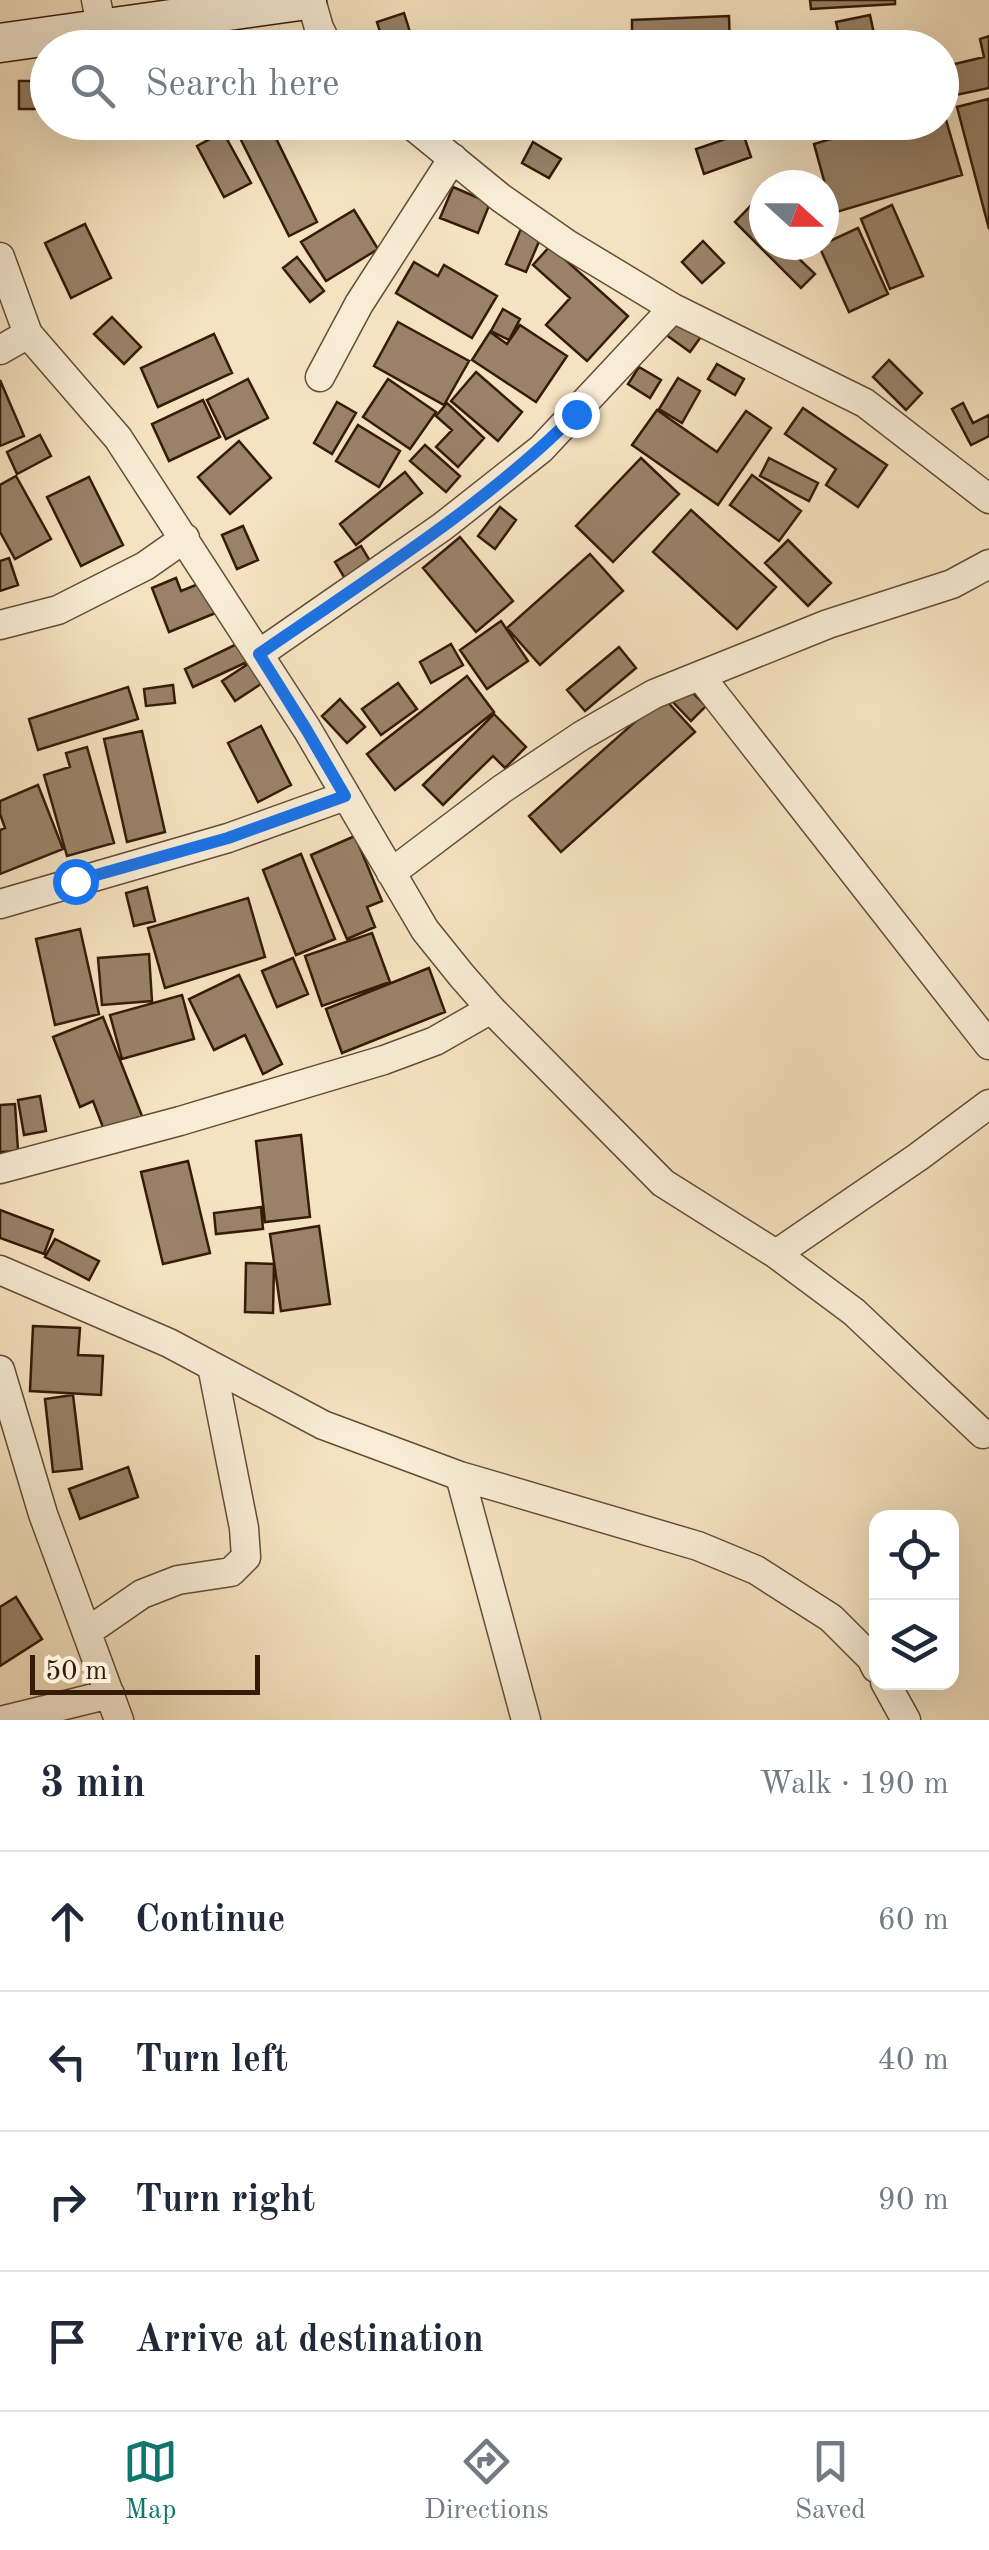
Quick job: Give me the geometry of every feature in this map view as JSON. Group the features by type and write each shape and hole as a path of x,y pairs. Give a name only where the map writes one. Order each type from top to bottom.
{"main road":[{"path":"46,30 99,15 309,0"},
{"path":"0,43 30,35"}],"street":[{"path":"309,0 320,30"},
{"path":"430,140 500,198 567,244 673,308 865,404 989,499"},
{"path":"320,377 359,304 452,158"},
{"path":"0,257 28,334 118,438 306,729 426,930 491,1009 662,1182 776,1254 854,1312 987,1435"},
{"path":"259,654 442,527 541,450 673,308"},
{"path":"0,350 28,334"},
{"path":"0,624 58,610 145,566 185,538"},
{"path":"391,872 502,789 581,736 654,694 828,624 952,584 989,564"},
{"path":"700,676 989,1045"},
{"path":"0,904 228,838 345,796"},
{"path":"0,1168 180,1121 384,1060 435,1040 491,1009"},
{"path":"776,1254 989,1104"},
{"path":"0,1270 169,1343 323,1425 460,1476 698,1546 756,1570 831,1618 869,1657"},
{"path":"87,1632 142,1594 178,1580 232,1572 246,1557 244,1528 212,1366"},
{"path":"0,1370 43,1514 114,1707 4,1720"},
{"path":"460,1476 526,1720"},
{"path":"889,1690 906,1720"}],"building":[{"path":"810,0 895,0 895,4 811,9"},
{"path":"404,13 409,30 379,30 377,22"},
{"path":"870,15 873,30 838,30 836,22"},
{"path":"729,16 729,30 632,30 632,20"},
{"path":"989,36 989,88 959,94 959,63 984,57 980,39"},
{"path":"19,81 30,81 30,109 19,109"},
{"path":"988,99 989,102 989,229 959,115 959,106"},
{"path":"208,140 227,140 251,183 224,197 197,146"},
{"path":"241,140 277,140 317,222 289,236"},
{"path":"722,140 745,140 751,157 704,174 696,149"},
{"path":"827,140 952,140 962,175 839,211 839,170 821,170 814,144"},
{"path":"533,142 561,159 549,178 522,163"},
{"path":"453,187 490,203 478,233 440,218"},
{"path":"892,205 923,276 890,289 861,219"},
{"path":"749,208 749,236 735,222"},
{"path":"354,210 378,249 326,281 301,242"},
{"path":"85,224 111,278 71,298 45,243"},
{"path":"523,224 543,232 526,272 506,264"},
{"path":"858,228 888,294 849,312 825,260 839,260 839,237"},
{"path":"703,241 724,263 702,283 682,262"},
{"path":"550,246 628,316 587,361 546,325 570,298 533,265"},
{"path":"297,257 324,291 310,302 283,268"},
{"path":"773,260 800,260 815,274 801,288"},
{"path":"414,262 438,276 444,265 497,296 472,338 396,293"},
{"path":"503,309 520,319 509,340 491,331"},
{"path":"678,315 703,334 690,352 665,334"},
{"path":"112,317 141,347 124,364 94,334"},
{"path":"398,322 469,361 444,405 374,366"},
{"path":"520,325 567,356 536,402 472,360 490,332 507,344"},
{"path":"214,334 232,373 158,407 141,368"},
{"path":"889,360 922,393 906,410 873,377"},
{"path":"717,364 744,379 735,395 708,379"},
{"path":"639,367 661,380 650,398 628,384"},
{"path":"476,372 522,412 498,441 451,401"},
{"path":"678,378 700,391 682,423 659,409"},
{"path":"248,379 268,418 226,439 207,400"},
{"path":"388,379 436,412 410,449 363,417"},
{"path":"0,380 24,436 0,446"},
{"path":"203,400 220,437 169,461 152,424"},
{"path":"337,402 356,413 332,454 314,443"},
{"path":"447,403 484,438 458,467 436,447 452,430 436,416"},
{"path":"963,403 973,423 989,415 989,436 971,445 952,409"},
{"path":"803,408 887,465 858,507 826,485 836,469 785,434"},
{"path":"657,410 717,452 746,411 771,428 718,505 632,445"},
{"path":"358,425 400,451 379,487 336,461"},
{"path":"40,435 51,456 17,474 7,452"},
{"path":"239,441 271,478 230,514 198,477"},
{"path":"425,445 460,476 446,492 410,461"},
{"path":"641,458 679,494 613,562 576,526"},
{"path":"769,458 818,483 809,501 760,476"},
{"path":"405,472 422,493 356,545 340,524"},
{"path":"752,475 801,511 779,541 730,505"},
{"path":"16,476 51,539 15,559 0,532 0,485"},
{"path":"89,477 123,545 81,566 47,497"},
{"path":"500,507 516,520 495,549 478,536"},
{"path":"691,510 776,587 737,629 653,552"},
{"path":"243,526 258,560 237,569 222,535"},
{"path":"460,537 513,601 476,632 423,568"},
{"path":"788,540 831,583 808,606 765,563"},
{"path":"361,546 373,566 347,582 335,562"},
{"path":"590,554 623,591 540,665 507,628"},
{"path":"9,558 18,585 0,591 0,561"},
{"path":"176,578 181,591 206,581 218,612 169,632 152,588"},
{"path":"501,621 528,661 487,689 460,650"},
{"path":"239,643 247,662 193,687 185,669"},
{"path":"451,644 463,665 431,683 420,662"},
{"path":"619,647 636,668 585,711 567,690"},
{"path":"257,658 270,678 235,701 222,681"},
{"path":"467,676 494,712 395,790 367,754"},
{"path":"398,683 417,709 381,735 362,709"},
{"path":"173,685 175,703 146,706 144,689"},
{"path":"128,687 138,719 38,750 29,719"},
{"path":"687,687 706,706 691,721 672,701"},
{"path":"663,697 695,732 561,852 529,816"},
{"path":"340,699 365,727 347,743 322,716"},
{"path":"494,714 526,747 505,768 493,756 443,805 423,785"},
{"path":"261,726 291,785 258,802 228,743"},
{"path":"142,731 165,832 127,842 104,739"},
{"path":"87,747 114,843 67,856 44,775 70,767 66,753"},
{"path":"38,785 63,849 0,874 0,830 5,828 0,801"},
{"path":"355,836 382,901 367,907 375,927 347,939 311,855"},
{"path":"301,854 335,939 296,955 263,870"},
{"path":"147,887 155,921 134,926 126,893"},
{"path":"248,898 265,957 165,988 148,928"},
{"path":"80,929 99,1014 55,1025 36,939"},
{"path":"372,933 390,982 322,1006 305,956"},
{"path":"149,954 152,1001 102,1005 98,958"},
{"path":"293,958 308,994 277,1007 262,971"},
{"path":"429,968 445,1012 342,1053 326,1009"},
{"path":"239,975 282,1064 263,1074 245,1035 214,1050 189,999"},
{"path":"182,995 194,1039 122,1059 110,1015"},
{"path":"103,1017 142,1116 104,1130 93,1101 80,1107 53,1037"},
{"path":"40,1096 46,1131 24,1135 18,1100"},
{"path":"15,1104 18,1151 0,1152 0,1105"},
{"path":"301,1135 310,1217 265,1222 256,1141"},
{"path":"188,1161 210,1253 163,1264 141,1172"},
{"path":"261,1207 263,1229 216,1234 214,1213"},
{"path":"0,1210 53,1230 44,1254 0,1238"},
{"path":"319,1226 330,1304 281,1311 270,1234"},
{"path":"55,1239 99,1261 89,1280 45,1257"},
{"path":"246,1263 274,1264 273,1313 245,1312"},
{"path":"33,1326 80,1328 78,1355 103,1356 101,1395 30,1391"},
{"path":"73,1395 82,1469 53,1472 45,1399"},
{"path":"128,1467 138,1497 80,1519 69,1489"},
{"path":"16,1597 42,1639 0,1666 0,1607"}],"route":[{"path":"75,881 228,838 345,796 259,654 442,527 541,450 576,414"}]}
